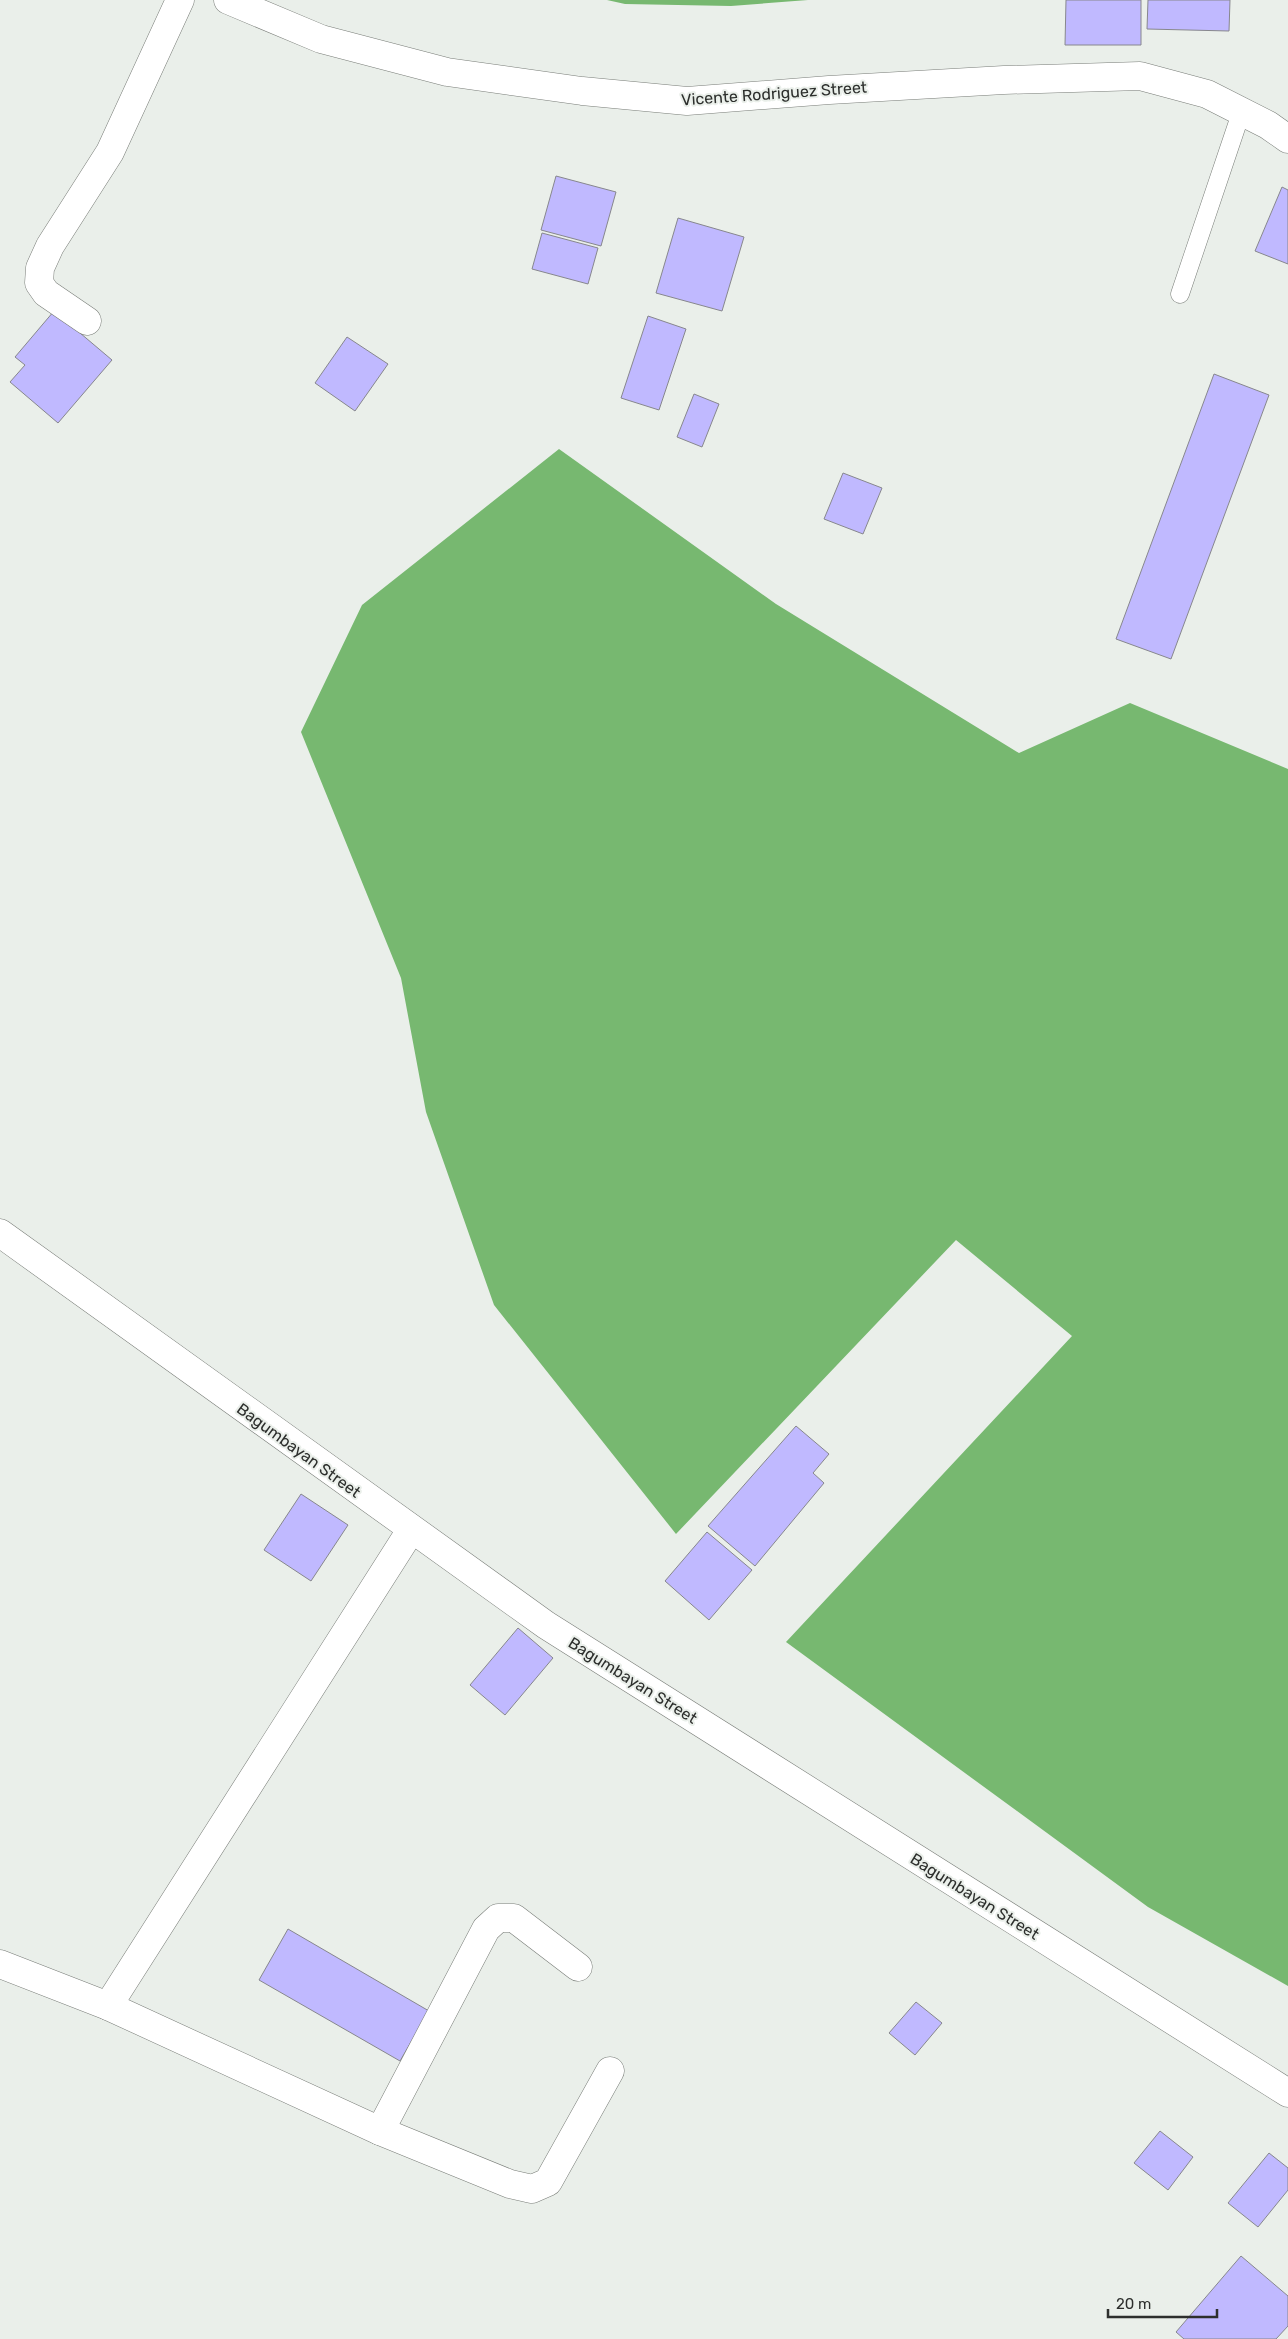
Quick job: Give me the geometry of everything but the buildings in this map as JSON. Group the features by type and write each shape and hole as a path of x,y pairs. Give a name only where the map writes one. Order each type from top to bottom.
{"street":[{"path":"87,321 46,292 39,283 40,268 50,246 110,152 180,0"},
{"name":"Vicente Rodriguez Street","path":"228,0 321,39 447,72 582,92 687,101 994,80 1140,76 1207,94 1242,110 1288,139"},
{"name":"Bagumbayan Street","path":"0,1233 411,1530 546,1625 1288,2092"},
{"path":"108,2006 411,1530"},
{"path":"380,2132 486,1929 498,1918 514,1918 578,1968"},
{"path":"0,1964 108,2006 380,2132 510,2184 532,2189 548,2182 610,2071"}],"lane":[{"path":"1180,294 1242,110"}],"shaded area":[{"path":"607,0 808,0 731,6 625,4"},
{"path":"559,449 776,604 1019,753 1130,703 1288,769 1288,1986 1148,1907 786,1642 1072,1336 956,1240 676,1534 494,1305 426,1112 401,978 301,732 362,605"}]}
